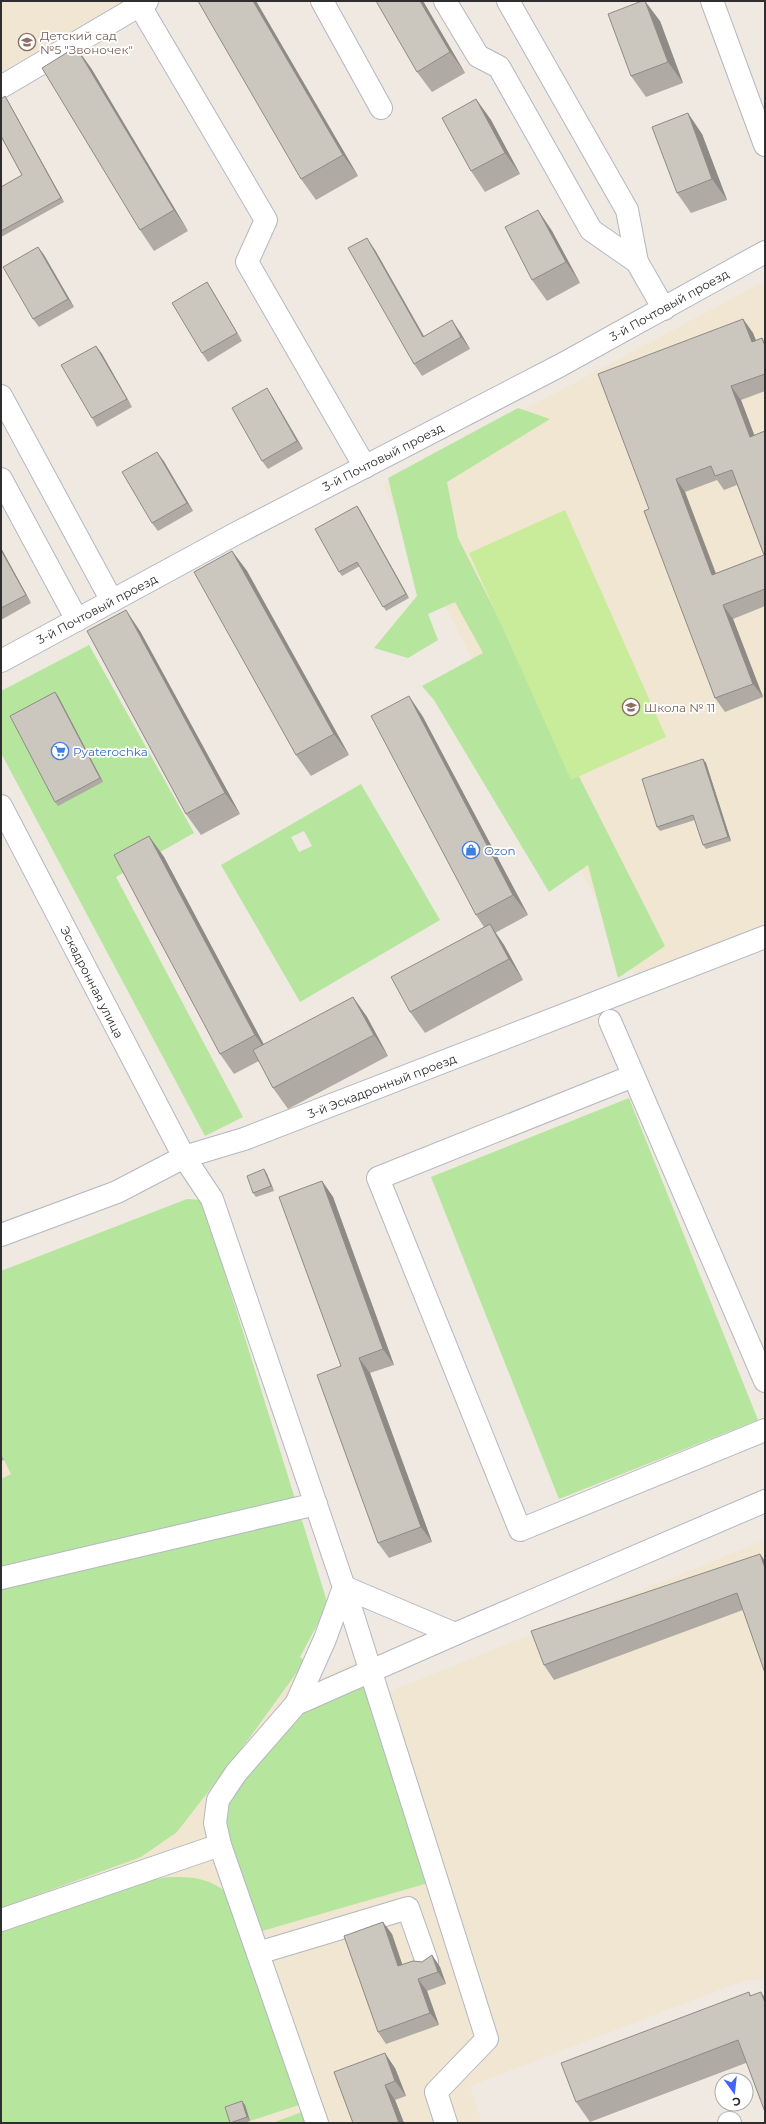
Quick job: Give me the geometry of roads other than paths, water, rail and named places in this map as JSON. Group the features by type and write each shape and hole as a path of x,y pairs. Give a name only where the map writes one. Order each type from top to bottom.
{"street":[{"path":"322,1 381,108"},
{"path":"445,1 478,56 499,67 591,230 637,262"},
{"path":"508,1 627,210 637,262 664,309"},
{"path":"712,1 765,145"},
{"path":"1,87 144,4 266,220 247,262 365,467"},
{"name":"3-й Почтовый проезд","path":"1,661 365,467 561,365 765,252"},
{"path":"1,396 112,601"},
{"path":"1,478 77,620"},
{"name":"Эскадронная улица","path":"1,806 184,1157 212,1199 316,1504 371,1670 487,2039 436,2092 446,2123"},
{"name":"3-й Эскадронный проезд","path":"1,1235 117,1192 184,1157 244,1139 765,937"},
{"path":"610,1021 760,1361 765,1381"},
{"path":"633,1076 378,1178 520,1530 765,1430"},
{"path":"296,1704 371,1670 765,1501"},
{"path":"1,1578 316,1504"},
{"path":"317,2123 220,1845 215,1823 218,1800 236,1773 296,1704 325,1640 344,1587 455,1634"},
{"path":"1,1920 220,1845"},
{"path":"258,1953 408,1908 427,1962"}],"place":[{"name":"Детский сад №5 \"Звоночек\"","path":"27,42"},
{"name":"Школа № 11","path":"631,707"},
{"name":"Pyaterochka","path":"60,751"},
{"name":"Ozon","path":"471,850"}]}
